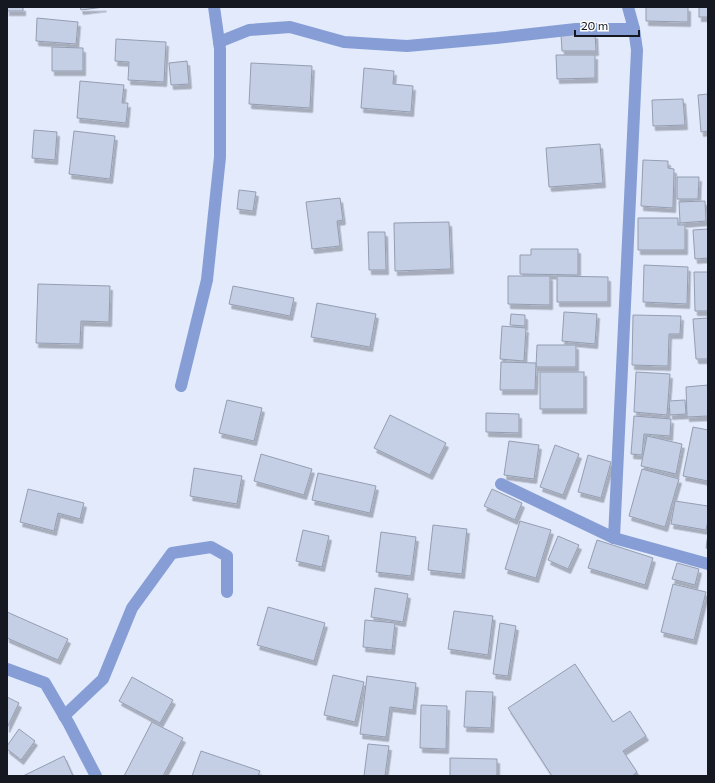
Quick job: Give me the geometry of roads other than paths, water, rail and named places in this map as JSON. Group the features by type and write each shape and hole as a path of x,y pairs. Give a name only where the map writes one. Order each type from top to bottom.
{"street":[{"path":"181,386 207,280 220,157 220,49 214,7"},
{"path":"614,538 637,50 634,29 628,7"},
{"path":"219,42 249,30 290,27 344,42 407,46 576,29 634,29"},
{"path":"501,484 614,538 708,564"},
{"path":"64,716 103,679 132,608 172,553 211,547 227,556 226,592"},
{"path":"7,669 45,683 96,776"}]}
